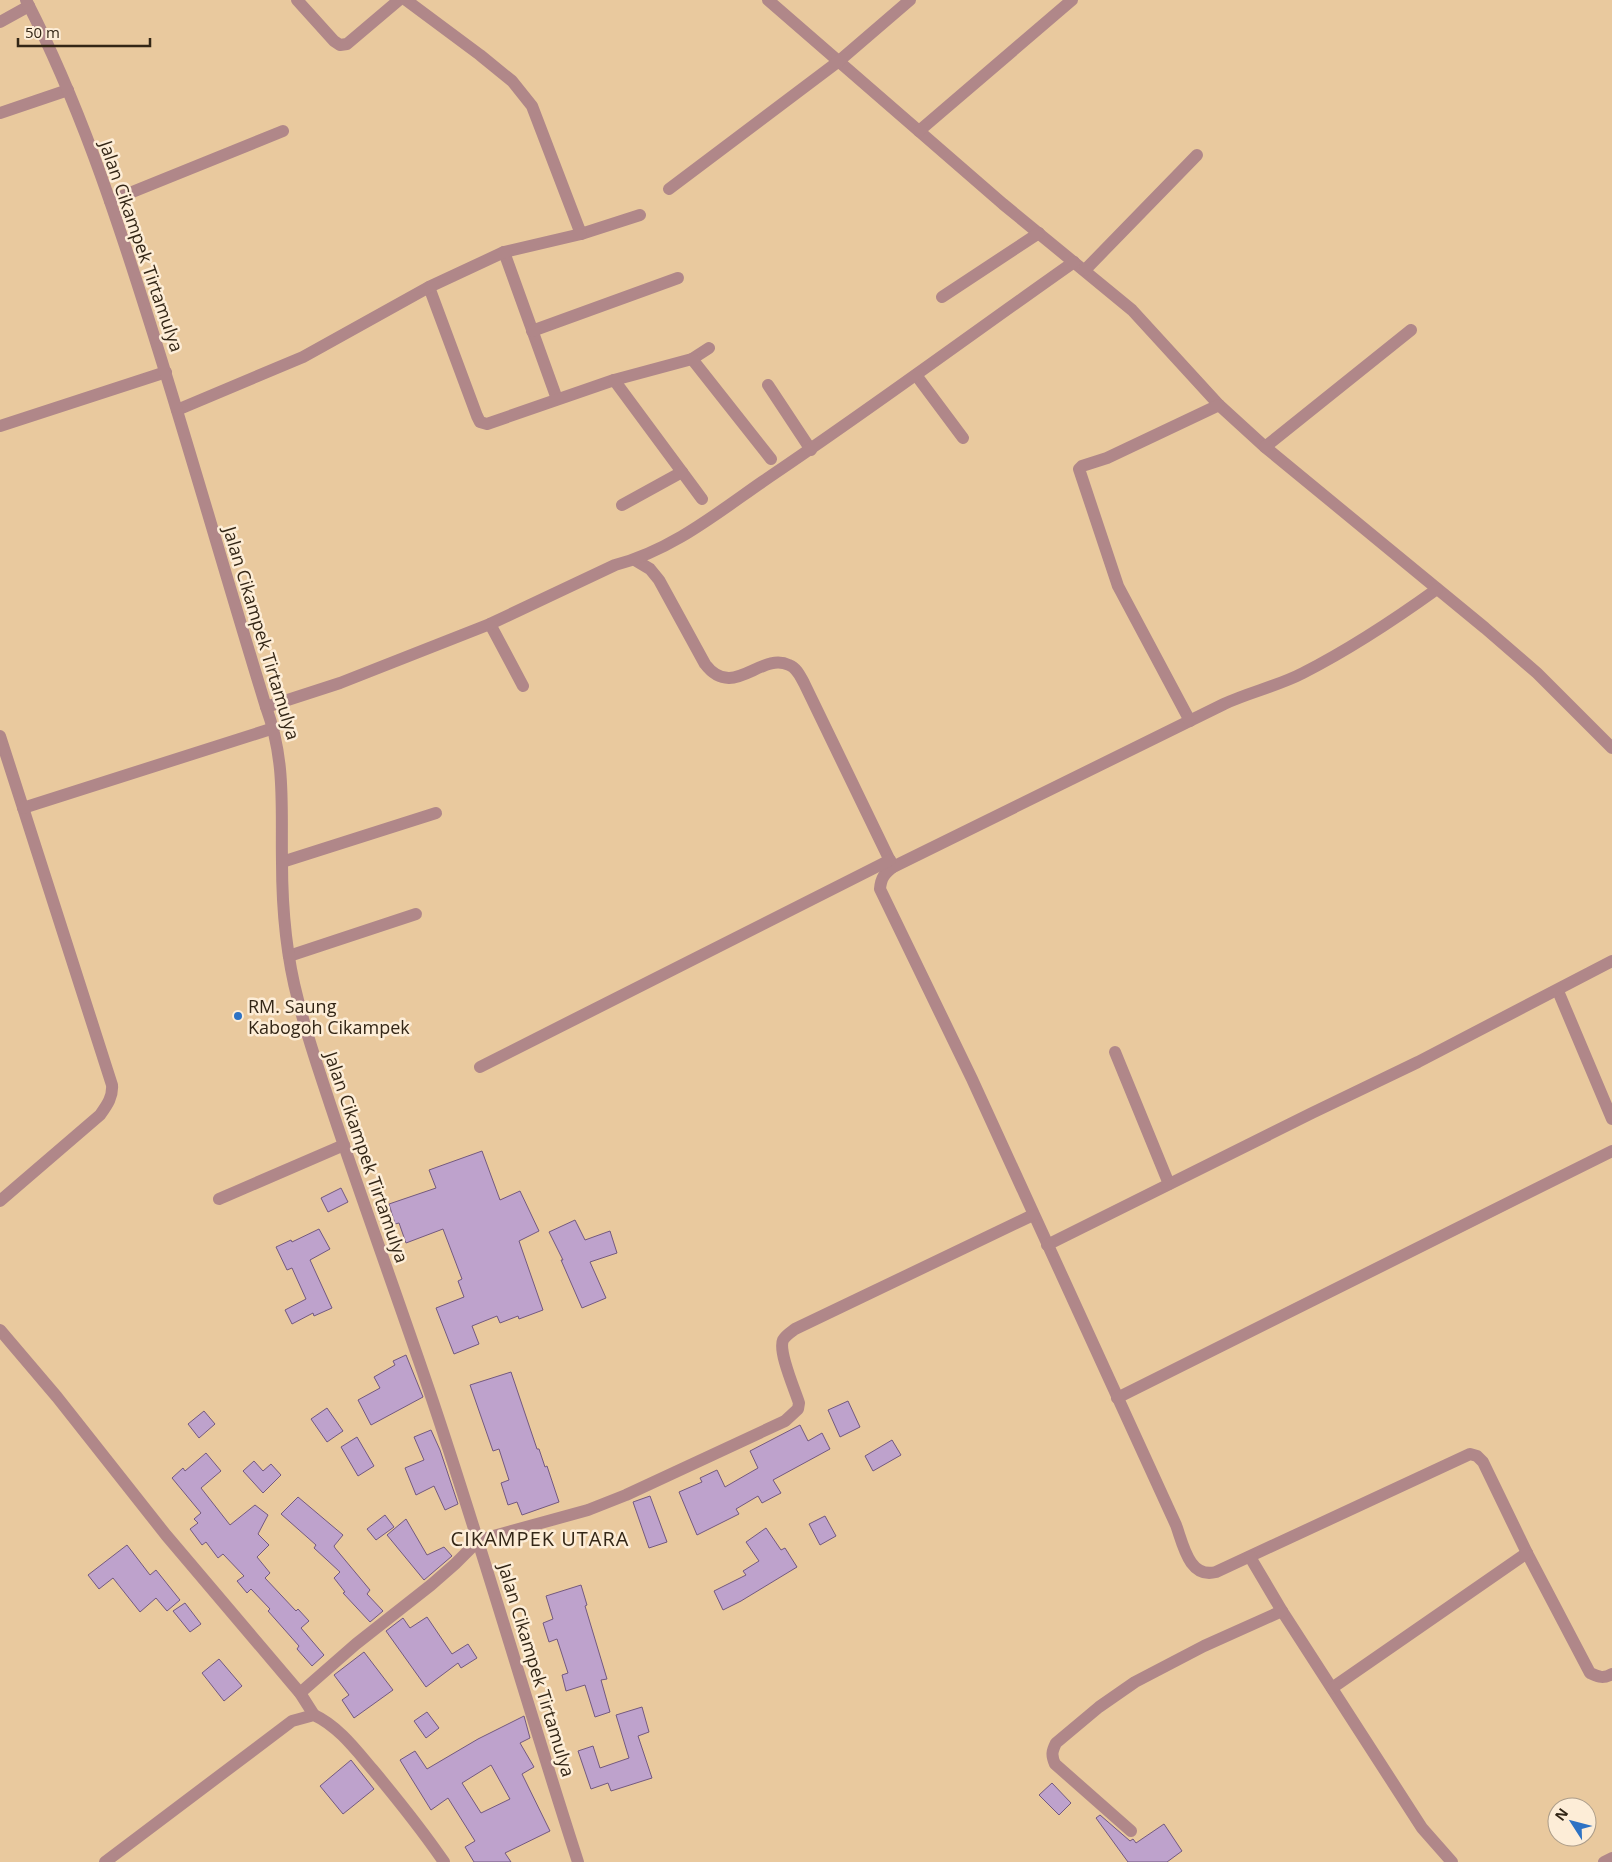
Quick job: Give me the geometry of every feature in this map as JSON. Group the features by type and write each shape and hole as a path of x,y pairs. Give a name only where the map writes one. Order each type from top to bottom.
{"street":[{"path":"296,0 340,45 346,44 399,0"},
{"path":"406,0 512,81 532,106 581,234"},
{"path":"768,0 919,131 1132,310 1219,405 1265,447 1486,628 1537,673 1612,748"},
{"path":"668,189 839,61 910,0"},
{"path":"919,131 1072,0"},
{"path":"0,22 28,3"},
{"name":"Jalan Cikampek Tirtamulya","path":"28,3 68,90 110,201 166,372 266,708 274,728 281,762 283,915 289,956 306,1030 479,1540 538,1738 578,1862"},
{"path":"0,114 68,90"},
{"path":"110,201 283,131"},
{"path":"1085,270 1197,155"},
{"path":"177,410 303,357 429,287 504,252 581,234 640,215"},
{"path":"942,297 1039,233"},
{"path":"504,252 557,399"},
{"path":"266,708 340,683 490,624 615,565 635,560 692,530 811,450 1074,262"},
{"path":"532,330 678,278"},
{"path":"429,287 480,422 487,424 614,380 692,359 709,348"},
{"path":"1265,447 1411,330"},
{"path":"692,359 771,458"},
{"path":"0,426 166,372"},
{"path":"916,375 963,438"},
{"path":"614,380 702,499"},
{"path":"768,385 811,450"},
{"path":"1190,721 1118,586 1079,469 1082,466 1107,458 1219,405"},
{"path":"622,505 682,472"},
{"path":"635,560 650,570 659,580 710,671 718,676 732,678 776,662 790,665 796,670 804,682 892,864"},
{"path":"480,1067 892,864 1245,694 1301,674 1366,638 1437,589"},
{"path":"490,624 523,686"},
{"path":"23,808 274,728"},
{"path":"0,736 112,1085 113,1094 108,1105 100,1115 0,1201"},
{"path":"282,862 436,813"},
{"path":"892,864 881,879 880,889 972,1079 1192,1565 1202,1573 1208,1574 1470,1454 1477,1456 1484,1462 1527,1553 1590,1673 1599,1678 1612,1674"},
{"path":"289,956 416,914"},
{"path":"1047,1244 1418,1062 1612,962"},
{"path":"1558,991 1612,1120"},
{"path":"1116,1052 1169,1184"},
{"path":"219,1200 344,1145"},
{"path":"1117,1398 1612,1151"},
{"path":"300,1692 356,1644 431,1585 479,1540 588,1510 696,1464 785,1421 798,1409 799,1403 783,1352 783,1341 788,1334 1033,1215"},
{"path":"0,1330 64,1404 166,1535 300,1692 314,1715 332,1727 361,1756 414,1820 444,1862"},
{"path":"1332,1688 1527,1553"},
{"path":"1250,1556 1282,1611 1422,1828 1452,1862"},
{"path":"1131,1831 1055,1764 1052,1758 1052,1751 1056,1743 1099,1707 1136,1682 1204,1646 1282,1611"},
{"path":"106,1862 292,1721 314,1715"},
{"path":"1604,1862 1612,1858"}],"building":[{"path":"482,1151 500,1200 520,1191 539,1231 519,1241 543,1310 519,1319 518,1316 500,1323 497,1316 472,1326 479,1344 454,1354 436,1308 464,1297 458,1281 462,1279 443,1229 406,1243 399,1223 395,1224 389,1204 436,1188 429,1170"},
{"path":"341,1188 348,1202 328,1212 321,1198"},
{"path":"575,1220 585,1240 610,1231 617,1253 590,1262 606,1298 582,1308 561,1260 563,1260 549,1232"},
{"path":"319,1229 330,1249 310,1260 332,1308 314,1316 313,1313 292,1324 285,1310 306,1299 292,1268 287,1270 276,1247 291,1240 292,1242"},
{"path":"406,1355 423,1397 371,1425 358,1400 380,1388 374,1377 395,1365 393,1361"},
{"path":"511,1372 537,1449 539,1449 545,1467 547,1466 559,1502 522,1515 517,1502 508,1505 501,1483 509,1480 499,1449 493,1451 470,1385"},
{"path":"848,1401 860,1427 840,1437 828,1410"},
{"path":"327,1408 343,1431 327,1442 311,1419"},
{"path":"204,1411 215,1424 199,1438 188,1424"},
{"path":"800,1425 808,1441 822,1433 830,1449 773,1480 781,1493 762,1503 758,1496 736,1509 739,1514 697,1535 679,1492 702,1482 700,1478 717,1470 725,1487 758,1468 750,1451"},
{"path":"431,1430 440,1450 458,1504 445,1510 434,1486 416,1495 405,1468 424,1460 414,1437"},
{"path":"357,1437 374,1466 358,1476 341,1447"},
{"path":"892,1440 901,1455 873,1471 865,1456"},
{"path":"206,1453 221,1471 201,1488 230,1525 255,1505 268,1515 258,1534 269,1545 257,1557 270,1573 265,1578 296,1611 298,1609 309,1621 301,1628 324,1655 312,1666 297,1649 299,1646 268,1611 270,1609 251,1589 247,1593 237,1581 244,1576 223,1554 218,1558 206,1542 202,1545 190,1529 198,1523 194,1519 201,1513 172,1478 183,1468 185,1471"},
{"path":"254,1461 263,1471 271,1464 281,1475 263,1493 243,1471"},
{"path":"650,1496 667,1542 649,1548 633,1502"},
{"path":"298,1497 343,1535 334,1546 335,1548 370,1590 367,1594 383,1611 370,1622 343,1593 345,1592 334,1578 340,1572 314,1548 316,1545 281,1514"},
{"path":"385,1515 394,1527 376,1540 367,1529"},
{"path":"825,1516 836,1536 820,1545 809,1524"},
{"path":"406,1519 427,1555 444,1547 452,1556 424,1580 387,1535"},
{"path":"766,1528 781,1550 785,1548 797,1567 723,1610 714,1591 746,1575 743,1571 759,1561 746,1542"},
{"path":"127,1545 150,1575 156,1570 180,1600 167,1611 156,1598 140,1612 113,1578 99,1589 88,1575"},
{"path":"581,1585 587,1605 585,1606 607,1679 601,1680 610,1712 595,1717 585,1685 566,1691 562,1675 568,1673 557,1639 549,1642 543,1623 553,1619 546,1596"},
{"path":"185,1603 201,1624 190,1632 173,1611"},
{"path":"427,1617 452,1654 468,1644 477,1658 461,1668 458,1663 426,1687 386,1631 403,1618 410,1628"},
{"path":"364,1652 393,1690 354,1718 342,1700 349,1695 334,1675"},
{"path":"219,1659 242,1686 224,1701 202,1673"},
{"path":"642,1707 649,1732 638,1736 652,1778 611,1791 608,1783 591,1789 578,1751 593,1746 600,1768 629,1758 616,1715"},
{"path":"427,1712 439,1728 426,1738 414,1721"},
{"path":"524,1716 530,1738 520,1743 534,1767 522,1774 550,1831 505,1853 511,1862 474,1862 465,1847 475,1841 448,1798 431,1810 400,1760 415,1751 427,1769 478,1739","holes":["491,1765 510,1799 481,1813 462,1783"]},
{"path":"351,1760 374,1789 343,1814 320,1786"},
{"path":"1052,1783 1071,1803 1059,1815 1039,1795"},
{"path":"1100,1815 1130,1841 1133,1839 1136,1843 1164,1824 1182,1851 1167,1862 1128,1862 1096,1818"}],"place":[{"name":"RM. Saung Kabogoh Cikampek","path":"238,1016"}],"district":[{"name":"CIKAMPEK UTARA","path":"540,1538"}]}
